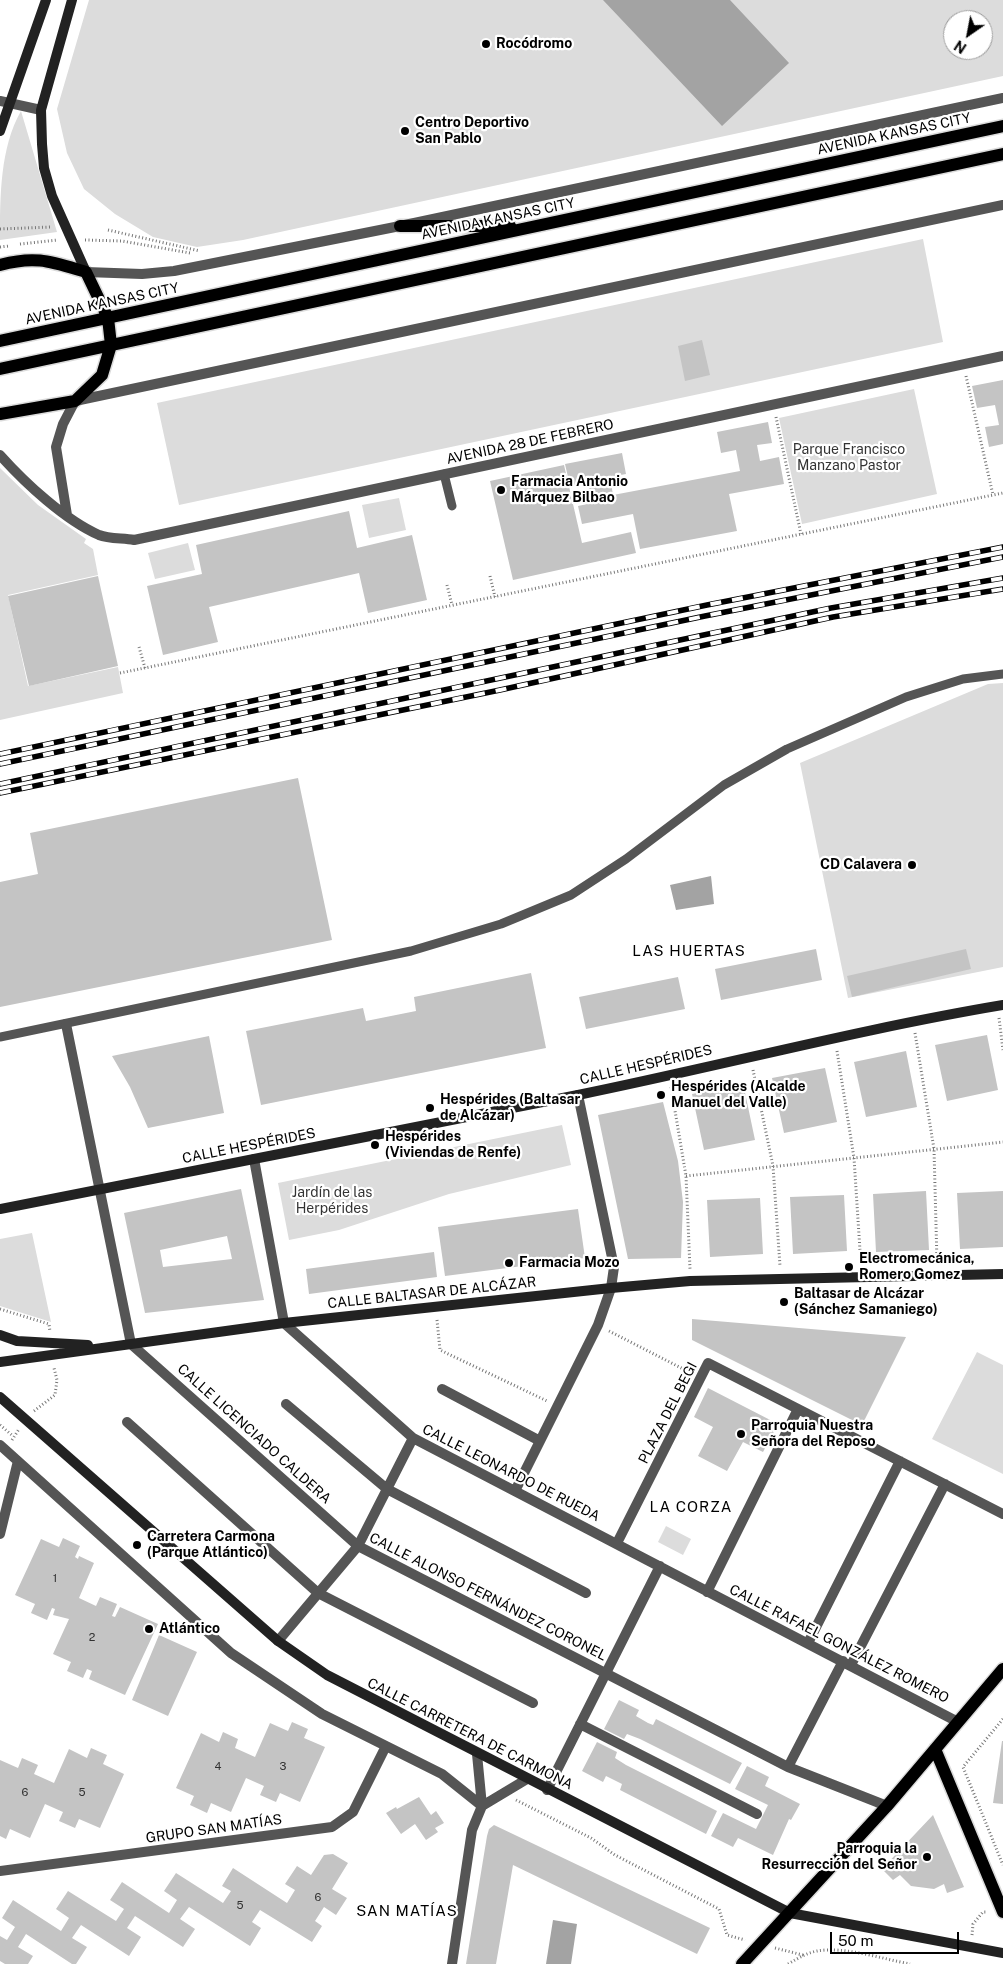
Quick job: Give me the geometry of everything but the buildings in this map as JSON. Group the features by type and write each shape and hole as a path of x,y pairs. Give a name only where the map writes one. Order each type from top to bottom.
{"main road":[{"path":"0,131 5,102 45,0"},
{"path":"0,414 75,401 102,375 111,346 108,318 52,196 44,168 41,110 72,0"},
{"name":"AVENIDA KANSAS CITY","path":"0,341 1003,126"},
{"path":"0,369 1003,154"},
{"path":"400,226 535,226"},
{"path":"0,265 12,262 44,260 86,272"},
{"name":"CALLE HESPÉRIDES","path":"0,1209 578,1095 669,1076 750,1055 1000,1006"},
{"name":"CALLE BALTASAR DE ALCÁZAR","path":"104,1346 284,1323 690,1281 1003,1274"},
{"path":"0,1335 24,1341 104,1346"},
{"path":"0,1362 104,1346"},
{"name":"CALLE CARRETERA DE CARMONA","path":"0,1398 278,1641 327,1675 790,1914 1003,1953"},
{"path":"742,1964 888,1806 1003,1669"},
{"path":"936,1749 1003,1912"}],"street":[{"name":"AVENIDA KANSAS CITY","path":"86,272 142,274 174,271 400,226 1003,98"},
{"path":"5,102 41,110"},
{"path":"67,515 56,447 63,424 75,401 1003,205"},
{"name":"AVENIDA 28 DE FEBRERO","path":"0,456 15,472 67,515 101,536 134,540 1003,356"},
{"path":"66,1024 131,1344"},
{"path":"515,1491 598,1325 611,1288 614,1267 578,1095"},
{"path":"254,1159 284,1323"},
{"name":"CALLE LEONARDO DE RUEDA","path":"284,1323 413,1438 617,1543"},
{"name":"CALLE LICENCIADO CALDERA","path":"131,1344 358,1546"},
{"name":"PLAZA DEL BEGI","path":"617,1543 708,1363 798,1409"},
{"path":"442,1389 540,1441"},
{"path":"286,1404 387,1489 586,1593"},
{"path":"617,1543 707,1592 798,1409 1003,1514"},
{"path":"127,1422 318,1593 533,1703"},
{"path":"278,1641 358,1546 413,1438"},
{"path":"0,1445 231,1653 322,1714 442,1774 482,1806"},
{"path":"0,1534 18,1461"},
{"path":"808,1643 900,1462"},
{"path":"788,1767 944,1484"},
{"name":"CALLE ALONSO FERNÁNDEZ CORONEL","path":"358,1546 788,1767 888,1806"},
{"path":"547,1790 660,1566"},
{"name":"CALLE RAFAEL GONZÁLEZ ROMERO","path":"707,1592 958,1722"},
{"path":"580,1724 757,1814"},
{"name":"GRUPO SAN MATÍAS","path":"0,1871 332,1827 353,1812 386,1746"},
{"path":"452,1964 472,1830 482,1806 477,1754"},
{"path":"482,1806 527,1779"}],"lane":[{"path":"444,474 452,506"},
{"path":"0,1037 411,951 502,924 571,895 626,859 724,785 787,748 906,697 963,679 1003,674"}],"path":[{"path":"0,229 51,227"},
{"path":"108,230 191,250 208,250"},
{"path":"0,247 52,240"},
{"path":"964,364 993,495"},
{"path":"773,404 801,534"},
{"path":"120,673 1003,493"},
{"path":"490,576 495,597"},
{"path":"448,585 452,605"},
{"path":"140,647 145,668"},
{"path":"1000,1006 1003,1050"},
{"path":"913,1023 934,1149 937,1276"},
{"path":"834,1038 844,1087 854,1158 861,1278"},
{"path":"750,1055 773,1166 781,1279"},
{"path":"669,1076 686,1176 690,1281"},
{"path":"686,1176 1003,1142"},
{"path":"436,1307 440,1350 558,1406"},
{"path":"0,1309 49,1324 50,1331"},
{"path":"598,1325 700,1378"},
{"path":"38,1407 55,1395 57,1380 54,1368"},
{"path":"0,1425 13,1436"},
{"path":"1003,1719 963,1767 1003,1866"},
{"path":"513,1799 591,1838 615,1856 719,1909 727,1935"},
{"path":"970,1947 973,1924 984,1912 1003,1912"},
{"path":"788,1964 803,1955 818,1951 840,1951 910,1964"}],"green space":[{"name":"Centro Deportivo San Pablo","path":"89,0 1003,0 1003,76 243,240 197,247 153,237 115,214 84,189 67,153 57,109"},
{"path":"21,111 57,232 0,240 0,206 5,156 14,125"},
{"path":"923,239 943,342 179,505 157,403"},
{"name":"Parque Francisco Manzano Pastor","path":"914,389 937,494 802,524 779,418"},
{"path":"0,468 38,505 86,539 84,543 93,549 98,575 8,595 28,686 118,667 123,693 0,720"},
{"path":"399,498 406,530 369,538 362,505"},
{"path":"188,543 195,570 155,579 148,553"},
{"name":"CD Calavera","path":"1003,683 1003,967 848,998 800,763 988,684"},
{"name":"Jardín de las Herpérides","path":"562,1125 571,1165 449,1194 339,1230 289,1240 278,1183"},
{"path":"32,1233 51,1322 0,1306 0,1239"},
{"path":"977,1352 1003,1365 1003,1474 932,1439"},
{"path":"666,1526 691,1539 683,1555 658,1542"}],"shaded area":[{"path":"603,0 730,0 789,63 722,126"},
{"path":"711,876 714,904 676,910 670,885"},
{"path":"553,1920 577,1924 571,1964 546,1964"}],"railway":[{"path":"0,754 707,605 1003,547"},
{"path":"0,764 705,616 1003,557"},
{"path":"0,784 831,608 1003,578"},
{"path":"0,793 500,690 833,617 1003,589"}],"place":[{"name":"Rocódromo","path":"486,44"},
{"name":"Centro Deportivo San Pablo","path":"405,131"},
{"name":"Farmacia Antonio Márquez Bilbao","path":"501,490"},
{"name":"CD Calavera","path":"912,865"},
{"name":"Hespérides (Alcalde Manuel del Valle)","path":"661,1095"},
{"name":"Hespérides (Baltasar de Alcázar)","path":"430,1108"},
{"name":"Hespérides (Viviendas de Renfe)","path":"375,1145"},
{"name":"Farmacia Mozo","path":"509,1263"},
{"name":"Electromecánica, Romero Gomez","path":"849,1267"},
{"name":"Baltasar de Alcázar (Sánchez Samaniego)","path":"784,1302"},
{"name":"Parroquia Nuestra Señora del Reposo","path":"741,1434"},
{"name":"Carretera Carmona (Parque Atlántico)","path":"137,1545"},
{"name":"Atlántico","path":"149,1629"},
{"name":"Parroquia la Resurrección del Señor","path":"927,1857"}],"district":[{"name":"LAS HUERTAS","path":"689,951"},
{"name":"LA CORZA","path":"691,1507"},
{"name":"SAN MATÍAS","path":"407,1911"}]}
